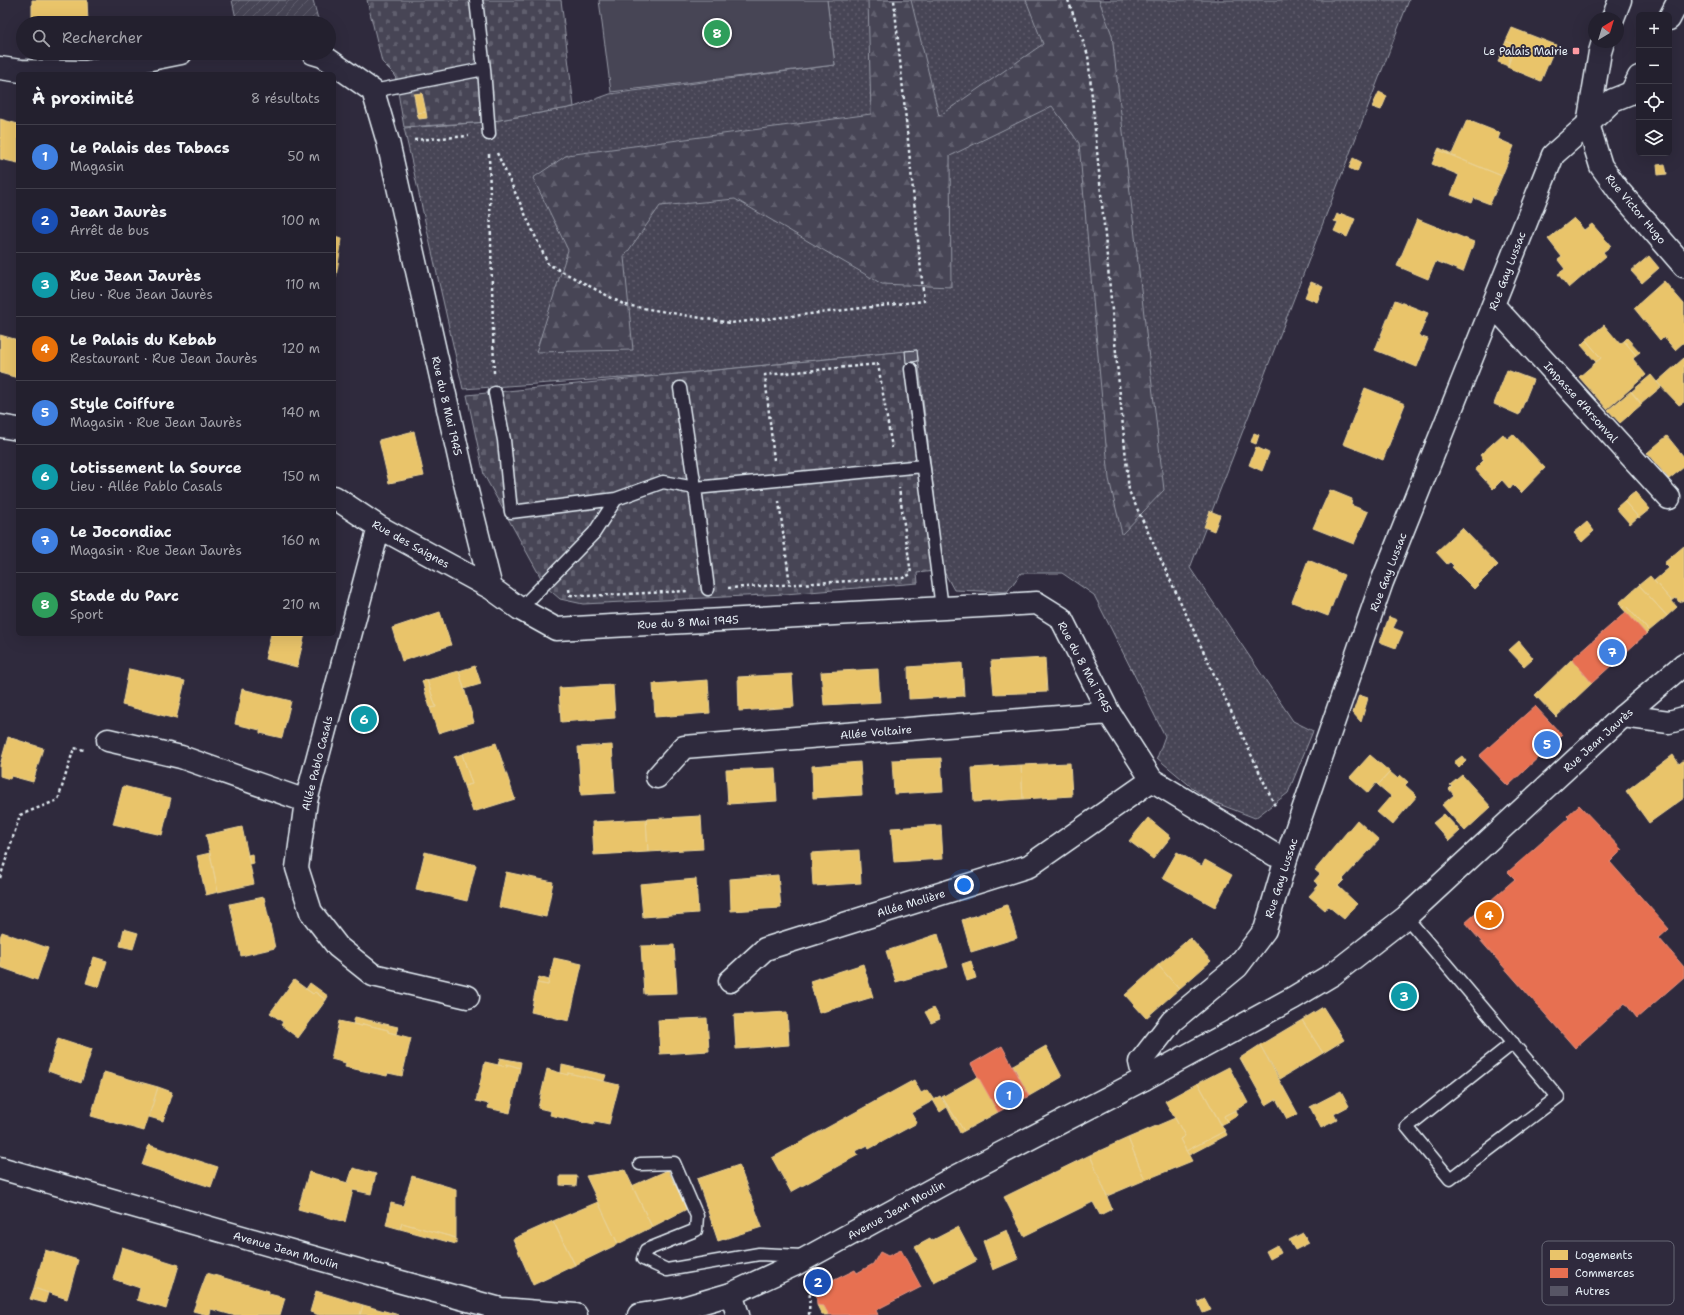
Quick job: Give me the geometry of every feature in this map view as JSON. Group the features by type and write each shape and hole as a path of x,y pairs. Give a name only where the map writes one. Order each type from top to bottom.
{"street":[{"path":"1615,12 1620,0"},
{"path":"1672,14 1680,0 1684,1"},
{"path":"1588,124 1602,48"},
{"path":"0,68 21,71 86,72 146,60"},
{"path":"329,60 373,91"},
{"name":"Rue Gay Lussac","path":"1144,1080 1140,1062 1172,1021 1237,967 1265,930 1286,859 1382,582 1494,306 1553,155 1613,100 1632,91 1636,83"},
{"name":"Rue du 8 Mai 1945","path":"373,91 388,142 463,475 491,588 520,609 556,629 1037,603 1061,618 1109,714 1152,780 1275,855 1286,859"},
{"name":"Rue Victor Hugo","path":"1588,124 1601,166 1619,191 1684,266"},
{"name":"Impasse d'Arsonval","path":"1494,306 1669,498"},
{"path":"0,426 16,429"},
{"name":"Rue des Saignes","path":"336,498 379,527 491,588"},
{"name":"Allée Pablo Casals","path":"379,527 306,801 297,868 311,912 338,947 373,975 468,997"},
{"name":"Rue Jean Jaurès","path":"1144,1080 1293,998 1333,974 1406,917 1623,716 1684,664"},
{"name":"Allée Voltaire","path":"657,777 684,747 1109,714"},
{"path":"1623,716 1669,722 1684,718"},
{"path":"108,740 181,757 306,801"},
{"name":"Allée Molière","path":"730,981 765,949 1029,866 1152,780"},
{"name":"Avenue Jean Moulin","path":"639,1315 682,1308 731,1294 810,1256 1144,1080"},
{"name":"Avenue Jean Moulin","path":"0,1168 371,1274 501,1309 576,1315"},
{"path":"731,1294 738,1315"}],"lane":[{"path":"476,0 484,69 489,134"},
{"path":"373,91 484,69"},
{"path":"911,369 942,608"},
{"path":"680,388 708,589"},
{"path":"495,393 504,440 511,512 616,499 663,482 695,488 923,466"},
{"path":"520,609 594,533 616,499"},
{"path":"1406,917 1513,1043 1558,1096 1450,1179 1407,1127 1513,1043"},
{"path":"640,1164 674,1163 697,1216 696,1230 646,1250 643,1259 666,1270 760,1254 810,1256"}],"path":[{"path":"489,134 548,264 625,305 731,323 924,301 894,0"},
{"path":"1068,0 1088,55 1129,491 1272,798 1277,813"},
{"path":"388,142 489,134"},
{"path":"489,134 495,393"},
{"path":"564,563 570,595 587,596 904,578"},
{"path":"0,878 20,815 58,800 74,748 99,752 108,740"},
{"path":"809,1315 810,1289 823,1281"}],"green space":[{"path":"232,0 313,0 317,16 235,16"},
{"path":"367,0 561,0 574,107 488,122 404,127 395,75 382,62"},
{"path":"599,0 827,0 835,65 611,92"},
{"path":"827,0 1409,0 1190,568 1293,721 1313,731 1288,793 1255,818 1206,799 1157,758 1165,736 1094,595 1062,573 1021,573 1007,592 954,590 943,570 917,350 666,375 463,389 404,128 488,122 574,107 610,94 835,65"},
{"path":"868,0 911,0 939,116 1043,44 1026,0 1099,0 1112,35 1164,490 1122,534 1109,479 1079,143 1052,106 950,156 951,287 882,284 735,199 660,206 624,257 633,350 536,352 568,250 533,178 567,155 871,114"},
{"path":"917,350 943,570 917,573 918,583 785,594 583,604 560,599 546,587 484,475 467,395"}],"building: Logements":[{"path":"32,0 87,0 88,16 32,16"},
{"path":"1512,28 1556,45 1541,81 1507,67 1515,45 1506,41"},
{"path":"1506,41 1515,45 1508,66 1498,62"},
{"path":"1379,92 1387,96 1381,110 1372,107"},
{"path":"422,93 426,112 417,113 414,94"},
{"path":"426,112 427,118 419,119 417,113"},
{"path":"0,119 16,123 16,163 0,159"},
{"path":"1467,120 1500,133 1498,139 1514,146 1502,176 1448,154 1448,152 1452,154"},
{"path":"1439,148 1448,152 1448,154 1438,150"},
{"path":"1438,150 1502,176 1490,204 1474,198 1472,203 1451,195 1459,175 1432,164"},
{"path":"1353,158 1361,162 1357,172 1349,168"},
{"path":"1665,164 1667,174 1658,175 1657,165"},
{"path":"1337,214 1340,216 1342,214 1355,219 1347,237 1334,231 1338,222 1334,221"},
{"path":"1574,218 1584,230 1592,224 1611,246 1603,252 1606,256 1569,288 1558,274 1565,269 1558,260 1562,257 1548,239"},
{"path":"1417,219 1474,242 1463,272 1436,261 1428,279 1397,266"},
{"path":"336,238 342,239 336,277"},
{"path":"1649,256 1659,268 1642,283 1631,271"},
{"path":"1664,281 1684,304 1684,342 1675,350 1664,337 1660,340 1634,308"},
{"path":"1311,282 1323,287 1317,302 1305,297"},
{"path":"1395,300 1428,313 1419,336 1428,339 1417,367 1375,350"},
{"path":"1604,325 1620,344 1624,341 1636,355 1633,359 1646,375 1607,409 1579,377 1601,358 1586,340"},
{"path":"0,335 16,339 16,377 0,373"},
{"path":"1627,338 1640,352 1636,355 1624,341"},
{"path":"1586,340 1601,358 1596,362 1581,345"},
{"path":"1684,358 1684,402 1679,405 1657,382"},
{"path":"1507,370 1533,380 1519,415 1494,404"},
{"path":"1651,375 1661,387 1641,404 1631,392"},
{"path":"1365,388 1405,404 1383,460 1343,444"},
{"path":"1631,391 1642,404 1620,423 1608,410"},
{"path":"414,431 424,476 389,483 379,440"},
{"path":"1254,433 1259,435 1256,444 1251,442"},
{"path":"1503,434 1507,439 1513,434 1545,468 1521,493 1513,485 1510,489 1502,480 1493,489 1475,469 1484,460 1480,455"},
{"path":"1667,436 1684,457 1684,467 1669,479 1647,453"},
{"path":"1256,447 1269,453 1262,471 1249,465"},
{"path":"1330,490 1352,499 1351,505 1368,512 1354,544 1313,528"},
{"path":"1635,492 1650,509 1639,518 1624,501"},
{"path":"1624,501 1638,517 1630,524 1616,508"},
{"path":"1210,511 1220,515 1214,531 1204,527"},
{"path":"1587,522 1594,531 1582,542 1574,533"},
{"path":"1462,528 1498,565 1474,589 1452,567 1454,566 1450,562 1447,564 1436,552"},
{"path":"1684,546 1684,600 1679,602 1676,598 1672,601 1654,581 1669,568 1664,563"},
{"path":"1308,560 1344,575 1328,616 1292,602"},
{"path":"1650,576 1677,607 1667,616 1639,585"},
{"path":"1639,585 1667,616 1649,631 1625,605 1622,608 1619,603"},
{"path":"1625,605 1649,631 1646,634 1622,608"},
{"path":"440,612 451,645 402,661 392,628"},
{"path":"1389,617 1397,620 1393,628 1403,632 1396,648 1380,642"},
{"path":"271,636 305,636 297,667 265,659"},
{"path":"1519,641 1533,658 1524,666 1509,650"},
{"path":"1045,658 1047,692 994,694 991,661"},
{"path":"1572,659 1592,683 1556,717 1535,695"},
{"path":"962,663 964,696 909,699 908,667"},
{"path":"475,666 481,684 464,689 459,671"},
{"path":"129,669 185,681 176,719 122,705"},
{"path":"878,669 880,702 824,705 821,672"},
{"path":"459,671 474,722 438,733 430,708 436,707 427,680"},
{"path":"792,674 794,707 739,711 738,677"},
{"path":"427,680 436,707 430,708 422,681"},
{"path":"708,680 710,713 655,717 653,684"},
{"path":"613,685 615,718 561,722 559,688"},
{"path":"242,689 291,701 282,738 260,733 260,730 235,724"},
{"path":"1359,695 1368,698 1361,722 1353,713"},
{"path":"361,712 370,714 367,727 358,725"},
{"path":"8,737 43,748 33,782 11,776 10,779 0,776 0,765"},
{"path":"496,743 515,799 473,812 464,786 472,784 462,754"},
{"path":"612,745 615,793 581,795 578,747"},
{"path":"462,754 472,784 464,786 454,757"},
{"path":"1370,755 1390,772 1378,785 1376,783 1368,793 1350,777"},
{"path":"1673,755 1679,764 1684,760 1684,798 1649,823 1626,791"},
{"path":"1462,756 1466,761 1459,768 1454,762"},
{"path":"941,758 943,791 894,794 892,760"},
{"path":"860,762 862,795 813,798 812,766"},
{"path":"1070,763 1072,796 1023,799 1021,765"},
{"path":"1021,765 1023,799 974,802 972,768"},
{"path":"775,768 777,801 728,804 726,770"},
{"path":"1390,772 1397,778 1400,775 1408,782 1405,785 1417,796 1392,825 1377,812 1391,796 1378,785"},
{"path":"1462,775 1491,807 1465,831 1442,805 1454,795 1449,789 1452,786 1450,785"},
{"path":"123,786 171,798 162,835 113,824"},
{"path":"1444,814 1460,831 1449,841 1433,823"},
{"path":"701,816 703,849 648,852 646,819"},
{"path":"1148,818 1171,837 1153,859 1129,841"},
{"path":"646,819 648,852 594,855 592,822"},
{"path":"1357,820 1379,840 1338,886 1357,904 1344,919 1328,906 1325,910 1309,896 1319,885 1314,881 1320,874 1315,870"},
{"path":"941,825 943,859 894,862 891,828"},
{"path":"242,827 254,884 218,892 206,835"},
{"path":"859,850 861,883 813,886 811,853"},
{"path":"425,852 476,865 467,901 416,889"},
{"path":"1177,852 1202,866 1205,860 1232,875 1215,907 1162,878"},
{"path":"210,853 218,892 206,895 197,856"},
{"path":"252,854 254,863 250,864 248,855"},
{"path":"506,872 553,882 546,917 499,907"},
{"path":"778,875 781,908 731,911 730,879"},
{"path":"696,879 698,913 643,917 640,884"},
{"path":"264,897 275,948 241,956 230,904"},
{"path":"1007,905 1017,938 971,952 962,920"},
{"path":"124,929 138,933 133,949 120,946"},
{"path":"2,932 48,948 37,980 0,967 0,937"},
{"path":"938,934 948,967 896,982 886,951"},
{"path":"1190,938 1211,961 1179,989 1158,965"},
{"path":"674,945 677,993 644,994 641,946"},
{"path":"94,957 107,961 99,987 86,983"},
{"path":"554,958 582,964 569,1021 531,1012 537,983 548,985"},
{"path":"971,961 976,978 967,981 962,964"},
{"path":"863,964 873,997 819,1013 810,981"},
{"path":"1158,965 1179,989 1146,1018 1125,995"},
{"path":"539,977 549,980 548,985 537,983"},
{"path":"294,980 313,994 315,992 326,1000 298,1038 281,1025 283,1022 270,1013"},
{"path":"310,983 328,996 326,1000 315,992 313,994 306,989"},
{"path":"1406,986 1415,998 1403,1006 1394,994"},
{"path":"1323,1007 1344,1040 1323,1053 1302,1020"},
{"path":"934,1008 940,1019 931,1023 925,1012"},
{"path":"787,1012 789,1045 736,1049 734,1015"},
{"path":"355,1017 398,1027 396,1034 388,1032 388,1030 363,1024 362,1026 353,1024"},
{"path":"707,1018 709,1051 660,1054 658,1020"},
{"path":"1302,1020 1323,1053 1280,1079 1260,1045"},
{"path":"339,1021 362,1026 363,1024 388,1030 388,1032 411,1038 402,1076 388,1073 387,1076 345,1067 346,1063 331,1059"},
{"path":"58,1038 92,1049 81,1083 48,1071"},
{"path":"1260,1045 1298,1114 1287,1119 1276,1099 1266,1105 1240,1058"},
{"path":"1046,1046 1062,1077 1029,1096 1013,1065"},
{"path":"500,1058 521,1062 520,1068 507,1064 507,1067 498,1065"},
{"path":"485,1062 507,1067 507,1064 520,1068 510,1113 488,1108 489,1104 476,1101"},
{"path":"562,1065 606,1075 604,1081 568,1073 568,1075 561,1073"},
{"path":"1229,1067 1248,1103 1224,1116 1227,1122 1221,1125 1198,1083"},
{"path":"547,1069 568,1075 568,1073 619,1085 609,1124 595,1121 594,1125 550,1115 551,1111 538,1108"},
{"path":"104,1072 158,1087 144,1131 91,1116"},
{"path":"979,1076 998,1112 964,1131 942,1097"},
{"path":"914,1080 921,1093 927,1090 934,1100 911,1113 917,1123 869,1149 868,1145 856,1151 858,1155 791,1192 772,1158"},
{"path":"1198,1083 1225,1131 1186,1151 1180,1139 1185,1136 1165,1101"},
{"path":"158,1087 172,1092 163,1121 149,1117"},
{"path":"1341,1091 1349,1106 1334,1114 1337,1120 1321,1128 1310,1107"},
{"path":"940,1096 947,1107 940,1112 933,1100"},
{"path":"942,1097 964,1131 960,1133"},
{"path":"1236,1110 1238,1115 1227,1122 1224,1116"},
{"path":"1175,1118 1185,1136 1180,1139 1192,1161 1145,1180 1128,1138"},
{"path":"1225,1131 1227,1135 1189,1155 1186,1151"},
{"path":"1128,1138 1145,1180 1107,1196 1090,1155"},
{"path":"149,1145 218,1167 211,1187 142,1165"},
{"path":"1090,1155 1112,1209 1100,1215 1093,1202 1024,1236 1004,1197"},
{"path":"739,1165 762,1227 718,1241 697,1179"},
{"path":"353,1168 376,1174 371,1194 353,1190 345,1222 298,1209 309,1172 348,1183"},
{"path":"625,1170 652,1227 618,1244 586,1176"},
{"path":"668,1170 687,1209 652,1227 632,1186"},
{"path":"412,1176 456,1189 456,1238 402,1223 400,1229 386,1225 391,1203 403,1206"},
{"path":"560,1176 577,1176 576,1186 560,1185"},
{"path":"598,1202 618,1244 575,1265 553,1221"},
{"path":"553,1221 575,1265 533,1285 513,1239"},
{"path":"402,1223 456,1238 456,1244 400,1229"},
{"path":"958,1227 976,1261 934,1283 915,1247 930,1239 931,1241"},
{"path":"1007,1230 1018,1259 993,1270 983,1241"},
{"path":"1303,1233 1309,1243 1295,1250 1289,1240"},
{"path":"1277,1245 1281,1253 1270,1259 1266,1251"},
{"path":"122,1247 179,1265 166,1309 137,1300 140,1288 113,1279"},
{"path":"45,1250 78,1260 67,1299 34,1288"},
{"path":"207,1273 269,1291 269,1294 285,1298 280,1315 232,1315 211,1309 210,1315 208,1315 193,1311"},
{"path":"34,1288 48,1293 45,1303 30,1299"},
{"path":"316,1291 363,1305 360,1315 319,1315 310,1312"},
{"path":"1205,1299 1211,1310 1203,1313 1198,1302"},
{"path":"363,1305 399,1315 360,1315"},
{"path":"817,1305 824,1306 829,1315 822,1315"}],"building: Commerces":[{"path":"1626,612 1646,634 1592,683 1572,659"},
{"path":"1535,706 1562,735 1508,786 1479,756"},
{"path":"1579,805 1622,850 1610,862 1669,929 1659,938 1684,967 1684,977 1637,1018 1625,1003 1575,1048 1465,923 1515,879 1508,872 1569,818 1567,816"},
{"path":"1002,1046 1029,1096 998,1112 971,1064"},
{"path":"901,1250 921,1287 876,1310 878,1315 829,1315 824,1306 817,1305 816,1289 855,1270 857,1273 873,1264 880,1252 888,1256"}],"building: Autres":[{"path":"917,350 918,361 906,363 905,351"}],"place":[{"name":"Stade du Parc","path":"717,33"},
{"name":"Le Palais Mairie","path":"1576,51"},
{"name":"Le Jocondiac","path":"1612,652"},
{"name":"Lotissement la Source","path":"364,719"},
{"name":"Style Coiffure","path":"1547,744"},
{"name":"Le Palais du Kebab","path":"1489,915"},
{"name":"Rue Jean Jaurès","path":"1404,996"},
{"name":"Le Palais des Tabacs","path":"1009,1095"},
{"name":"Jean Jaurès","path":"818,1282"}]}
